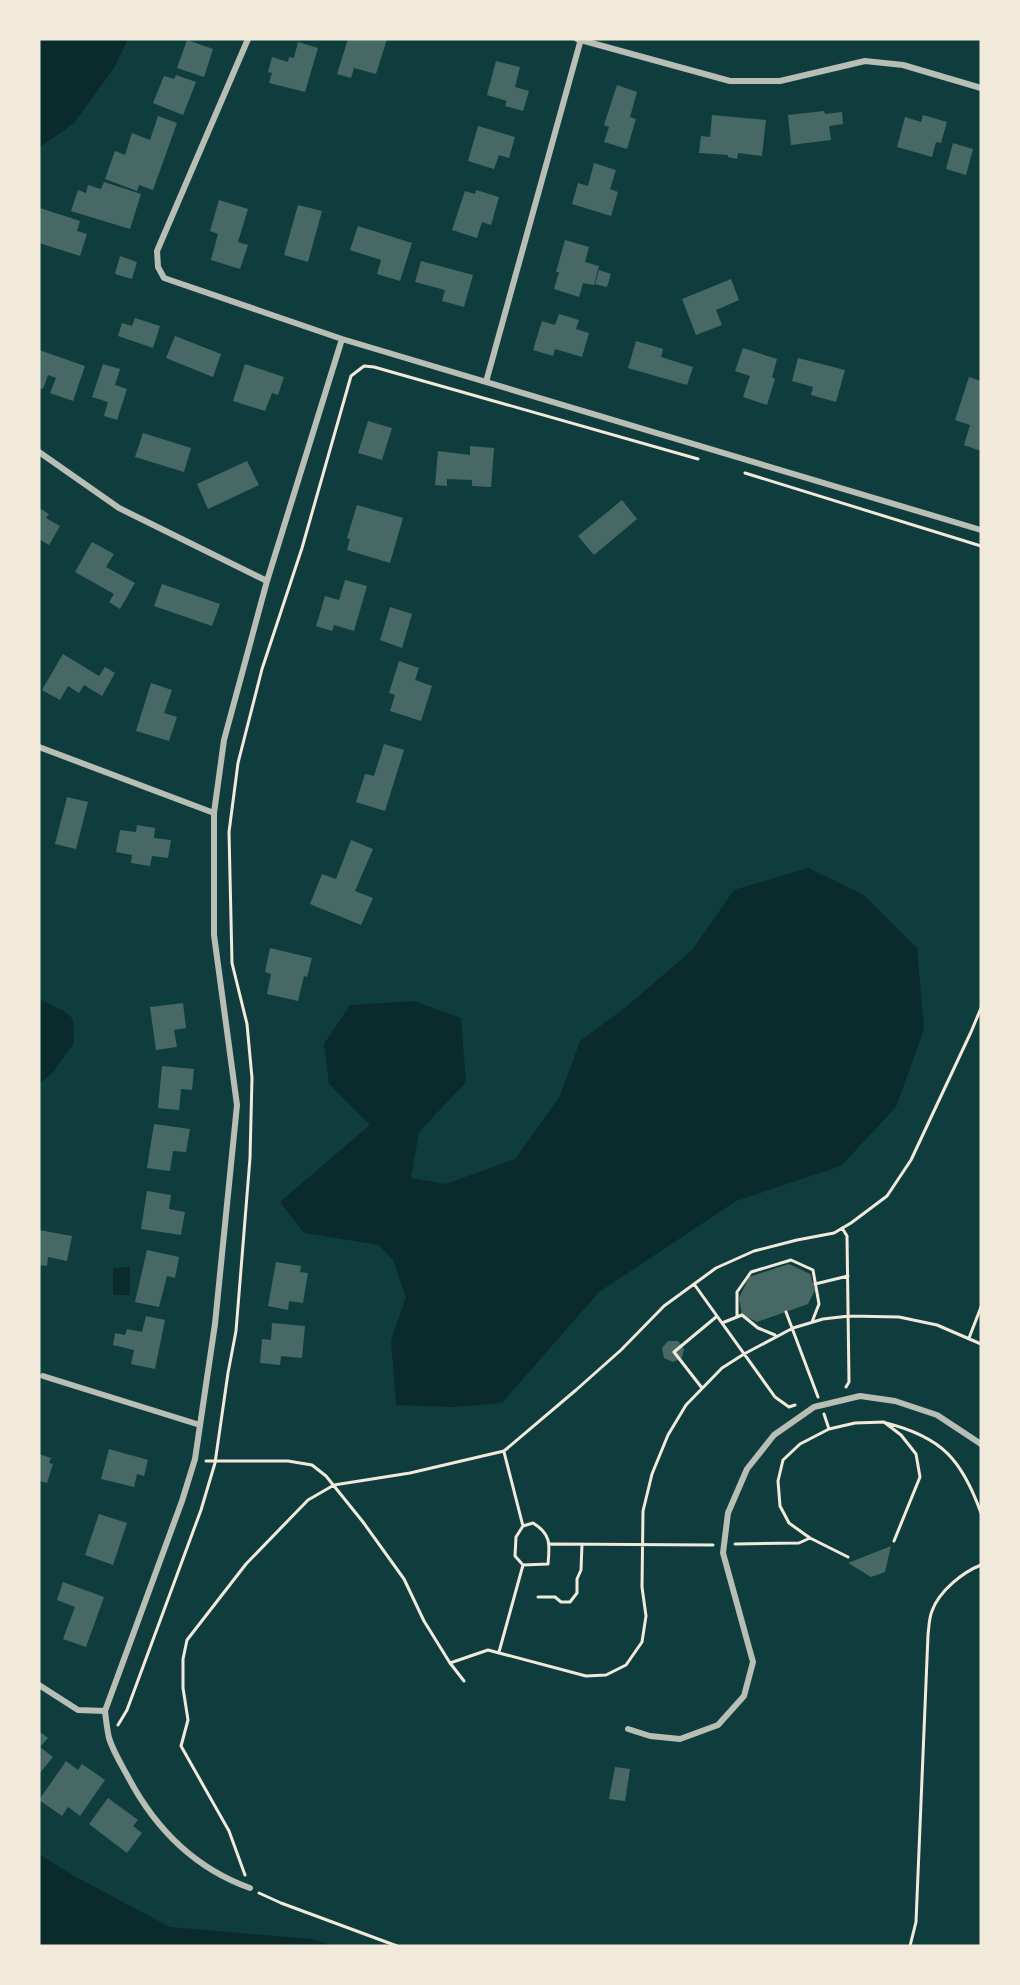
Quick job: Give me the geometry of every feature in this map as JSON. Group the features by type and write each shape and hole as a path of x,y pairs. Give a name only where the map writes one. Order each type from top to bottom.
{"street":[{"path":"248,39 157,251 158,267 164,278 342,339 981,530"},
{"path":"486,382 580,39 730,81 780,81 865,62 903,65 981,88"},
{"path":"250,1888 228,1880 192,1857 166,1834 139,1799 109,1738 105,1711 182,1501 195,1459 215,1324 237,1105 214,935 214,813 224,740 267,581 342,339"},
{"path":"39,452 119,508 267,581"},
{"path":"40,750 214,813"},
{"path":"44,1376 200,1425"},
{"path":"628,1729 650,1736 680,1739 718,1725 744,1696 753,1662 723,1553 728,1513 747,1469 774,1435 814,1407 860,1396 895,1401 937,1415 981,1444"},
{"path":"39,1685 78,1710 105,1711"}],"path":[{"path":"109,1738 127,1710 201,1510 215,1462 236,1331 250,1158 252,1078 247,1024 232,963 229,832 238,763 262,669 302,548 351,376 364,366 374,367 708,462"},
{"path":"745,473 981,546"},
{"path":"397,1946 281,1903 250,1888 229,1831 181,1746 188,1720 183,1688 183,1659 187,1640 246,1564 308,1500 334,1485 410,1473 504,1451 606,1363 664,1306 716,1268 754,1251 834,1233 887,1196 911,1160 981,1008"},
{"path":"840,1391 846,1388 849,1382 847,1236 843,1228"},
{"path":"737,1317 737,1292 751,1272 791,1260 813,1270 819,1304 812,1322"},
{"path":"815,1284 848,1276"},
{"path":"694,1284 775,1397 789,1407 800,1404"},
{"path":"969,1338 981,1307"},
{"path":"786,1312 830,1430"},
{"path":"722,1323 742,1315 758,1328 776,1336"},
{"path":"450,1663 488,1650 586,1676 606,1675 626,1665 642,1642 646,1616 642,1587 642,1511 652,1474 668,1435 686,1405 722,1368 744,1354 793,1328 812,1322 849,1316 899,1317 937,1325 981,1344"},
{"path":"702,1388 674,1352 717,1317"},
{"path":"812,1400 826,1396"},
{"path":"884,1422 901,1435 916,1454 920,1477 894,1541"},
{"path":"848,1557 810,1538 789,1523 780,1506 778,1481 783,1460 800,1444 830,1430 855,1423 884,1422 906,1428 922,1436 952,1455 972,1486 981,1513"},
{"path":"504,1451 523,1526"},
{"path":"195,1459 215,1462 288,1461 312,1465 326,1476 404,1579 424,1621 464,1681"},
{"path":"534,1523 544,1530 550,1544 548,1564 523,1565 515,1556 516,1537 523,1526 534,1523"},
{"path":"550,1544 724,1545 799,1543 810,1538"},
{"path":"537,1597 570,1602 577,1593 582,1544"},
{"path":"499,1652 523,1565"},
{"path":"910,1946 916,1922 928,1635 932,1610 951,1584 970,1569 981,1565"}],"water":[{"path":"39,39 128,39 114,68 74,123 39,148"},
{"path":"808,868 864,895 917,948 924,1029 896,1107 841,1166 736,1201 599,1292 502,1403 453,1407 396,1405 391,1340 406,1297 393,1260 379,1245 304,1233 280,1202 370,1125 329,1084 324,1044 350,1005 414,1001 461,1018 466,1082 419,1132 411,1178 446,1184 515,1159 560,1096 580,1041 626,1007 692,950 734,890"},
{"path":"39,999 64,1011 73,1019 74,1043 52,1073 39,1084"},
{"path":"130,1267 130,1295 113,1295 113,1268"},
{"path":"39,1854 72,1875 170,1927 311,1939 335,1946 39,1946"}],"building":[{"path":"348,39 387,39 376,74 354,68 351,78 337,74"},
{"path":"187,40 213,49 204,77 177,68"},
{"path":"298,42 318,48 305,92 269,83 272,73 268,72 272,57 288,62 289,57 294,58"},
{"path":"496,61 520,67 515,87 529,91 523,111 505,106 507,101 487,95"},
{"path":"176,75 196,82 183,115 153,103 164,76 174,79"},
{"path":"617,85 637,92 630,117 636,119 627,149 604,142 609,127 604,125"},
{"path":"824,111 825,114 842,112 843,124 829,126 831,140 791,145 788,115"},
{"path":"712,115 766,120 762,156 738,153 737,159 728,157 728,155 699,153 701,136 710,137"},
{"path":"923,115 947,122 941,143 936,142 932,157 897,147 905,117 921,122"},
{"path":"158,116 177,123 153,190 139,185 137,191 105,179 115,151 125,155 132,133 150,140"},
{"path":"478,126 515,137 509,158 499,155 494,169 468,161"},
{"path":"953,143 973,149 966,175 946,169"},
{"path":"594,163 616,170 610,189 618,192 611,216 572,204 578,183 588,186"},
{"path":"104,182 141,194 130,229 71,211 78,190 86,193 88,185 101,189"},
{"path":"476,190 499,197 491,225 482,222 477,238 452,230 465,191 475,194"},
{"path":"219,200 248,209 238,242 248,245 240,269 211,260 218,234 210,231"},
{"path":"298,205 322,211 308,262 284,255"},
{"path":"40,208 80,221 77,231 87,234 80,256 39,243"},
{"path":"358,226 412,243 400,281 377,274 381,260 350,250"},
{"path":"565,240 589,247 585,262 599,266 594,285 583,283 579,297 554,289"},
{"path":"120,256 137,262 132,279 115,274"},
{"path":"421,261 473,275 464,307 442,301 445,290 415,282"},
{"path":"599,270 611,274 607,287 595,284"},
{"path":"731,279 739,300 716,310 722,325 696,335 682,299"},
{"path":"559,314 579,320 576,329 589,333 582,357 555,349 553,356 533,350 542,321 555,325"},
{"path":"135,318 160,326 153,348 118,336 122,323 132,326"},
{"path":"175,336 221,354 213,377 166,358"},
{"path":"636,341 663,349 661,357 693,367 687,385 628,368"},
{"path":"743,348 777,359 772,377 775,379 767,405 743,397 750,376 735,371"},
{"path":"39,350 85,366 73,401 50,393 56,378 48,375 43,389 39,388"},
{"path":"798,358 845,370 836,402 811,395 813,387 792,381"},
{"path":"103,364 120,369 115,385 127,389 117,420 104,416 108,402 92,397"},
{"path":"245,364 284,377 278,395 272,393 265,411 233,401"},
{"path":"969,377 981,381 981,451 964,445 970,425 955,420"},
{"path":"368,421 392,428 382,460 358,453"},
{"path":"143,433 191,448 184,472 135,457"},
{"path":"470,446 494,448 491,487 472,486 472,480 447,479 447,486 435,485 438,451 470,455"},
{"path":"247,461 259,485 208,509 197,484"},
{"path":"622,500 637,519 594,555 578,536"},
{"path":"357,505 403,518 390,563 347,550 350,539 347,538"},
{"path":"39,508 49,514 46,518 60,526 49,545 39,539"},
{"path":"92,542 114,554 106,567 135,583 120,609 109,602 114,594 75,572"},
{"path":"345,580 367,586 354,631 334,625 332,631 316,626 325,596 339,600"},
{"path":"162,584 220,604 212,626 154,606"},
{"path":"390,607 412,614 402,648 380,640"},
{"path":"63,654 99,676 105,667 115,673 102,696 84,685 79,693 68,686 60,700 42,690"},
{"path":"399,661 419,668 415,680 432,686 421,721 390,711 395,695 389,693"},
{"path":"151,683 172,690 164,713 177,717 169,741 136,731"},
{"path":"384,744 404,750 385,811 356,802 365,774 374,776"},
{"path":"67,797 88,802 76,849 55,844"},
{"path":"137,825 155,828 154,838 171,840 168,858 152,856 150,866 131,863 132,855 116,852 120,830 136,832"},
{"path":"351,840 373,849 355,891 373,898 361,925 310,904 322,874 336,879"},
{"path":"270,948 312,958 307,977 304,976 298,1001 267,994 271,974 265,972"},
{"path":"183,1003 186,1028 174,1030 177,1047 156,1050 150,1007"},
{"path":"162,1066 194,1069 192,1090 181,1089 179,1110 158,1108"},
{"path":"154,1124 190,1129 186,1152 173,1151 170,1171 147,1168"},
{"path":"147,1191 171,1195 169,1209 185,1212 181,1235 141,1229"},
{"path":"39,1230 72,1236 67,1261 48,1257 47,1266 39,1265"},
{"path":"147,1250 179,1257 175,1278 167,1276 159,1307 135,1302"},
{"path":"276,1262 301,1266 300,1272 308,1273 303,1303 289,1301 288,1310 268,1306"},
{"path":"789,1264 810,1274 815,1290 808,1304 757,1322 742,1315 739,1298 749,1277"},
{"path":"146,1316 165,1320 155,1369 131,1364 134,1350 113,1345 115,1333 125,1335 127,1329 142,1332"},
{"path":"272,1323 305,1326 302,1358 281,1356 280,1365 260,1363 262,1339 271,1340"},
{"path":"668,1341 678,1341 684,1349 682,1358 673,1362 664,1358 662,1348"},
{"path":"109,1449 148,1460 144,1476 137,1474 134,1487 101,1479"},
{"path":"39,1454 51,1458 49,1463 53,1464 47,1483 39,1481"},
{"path":"99,1514 127,1523 113,1565 85,1555"},
{"path":"891,1546 885,1572 871,1577 848,1563"},
{"path":"63,1582 104,1597 86,1647 63,1639 75,1607 57,1600"},
{"path":"39,1731 48,1738 40,1747 53,1757 39,1774"},
{"path":"66,1761 78,1770 82,1764 105,1780 80,1816 68,1807 62,1816 39,1800"},
{"path":"615,1767 630,1769 625,1801 609,1799"},
{"path":"108,1798 138,1820 133,1826 142,1833 127,1853 89,1824"}]}
